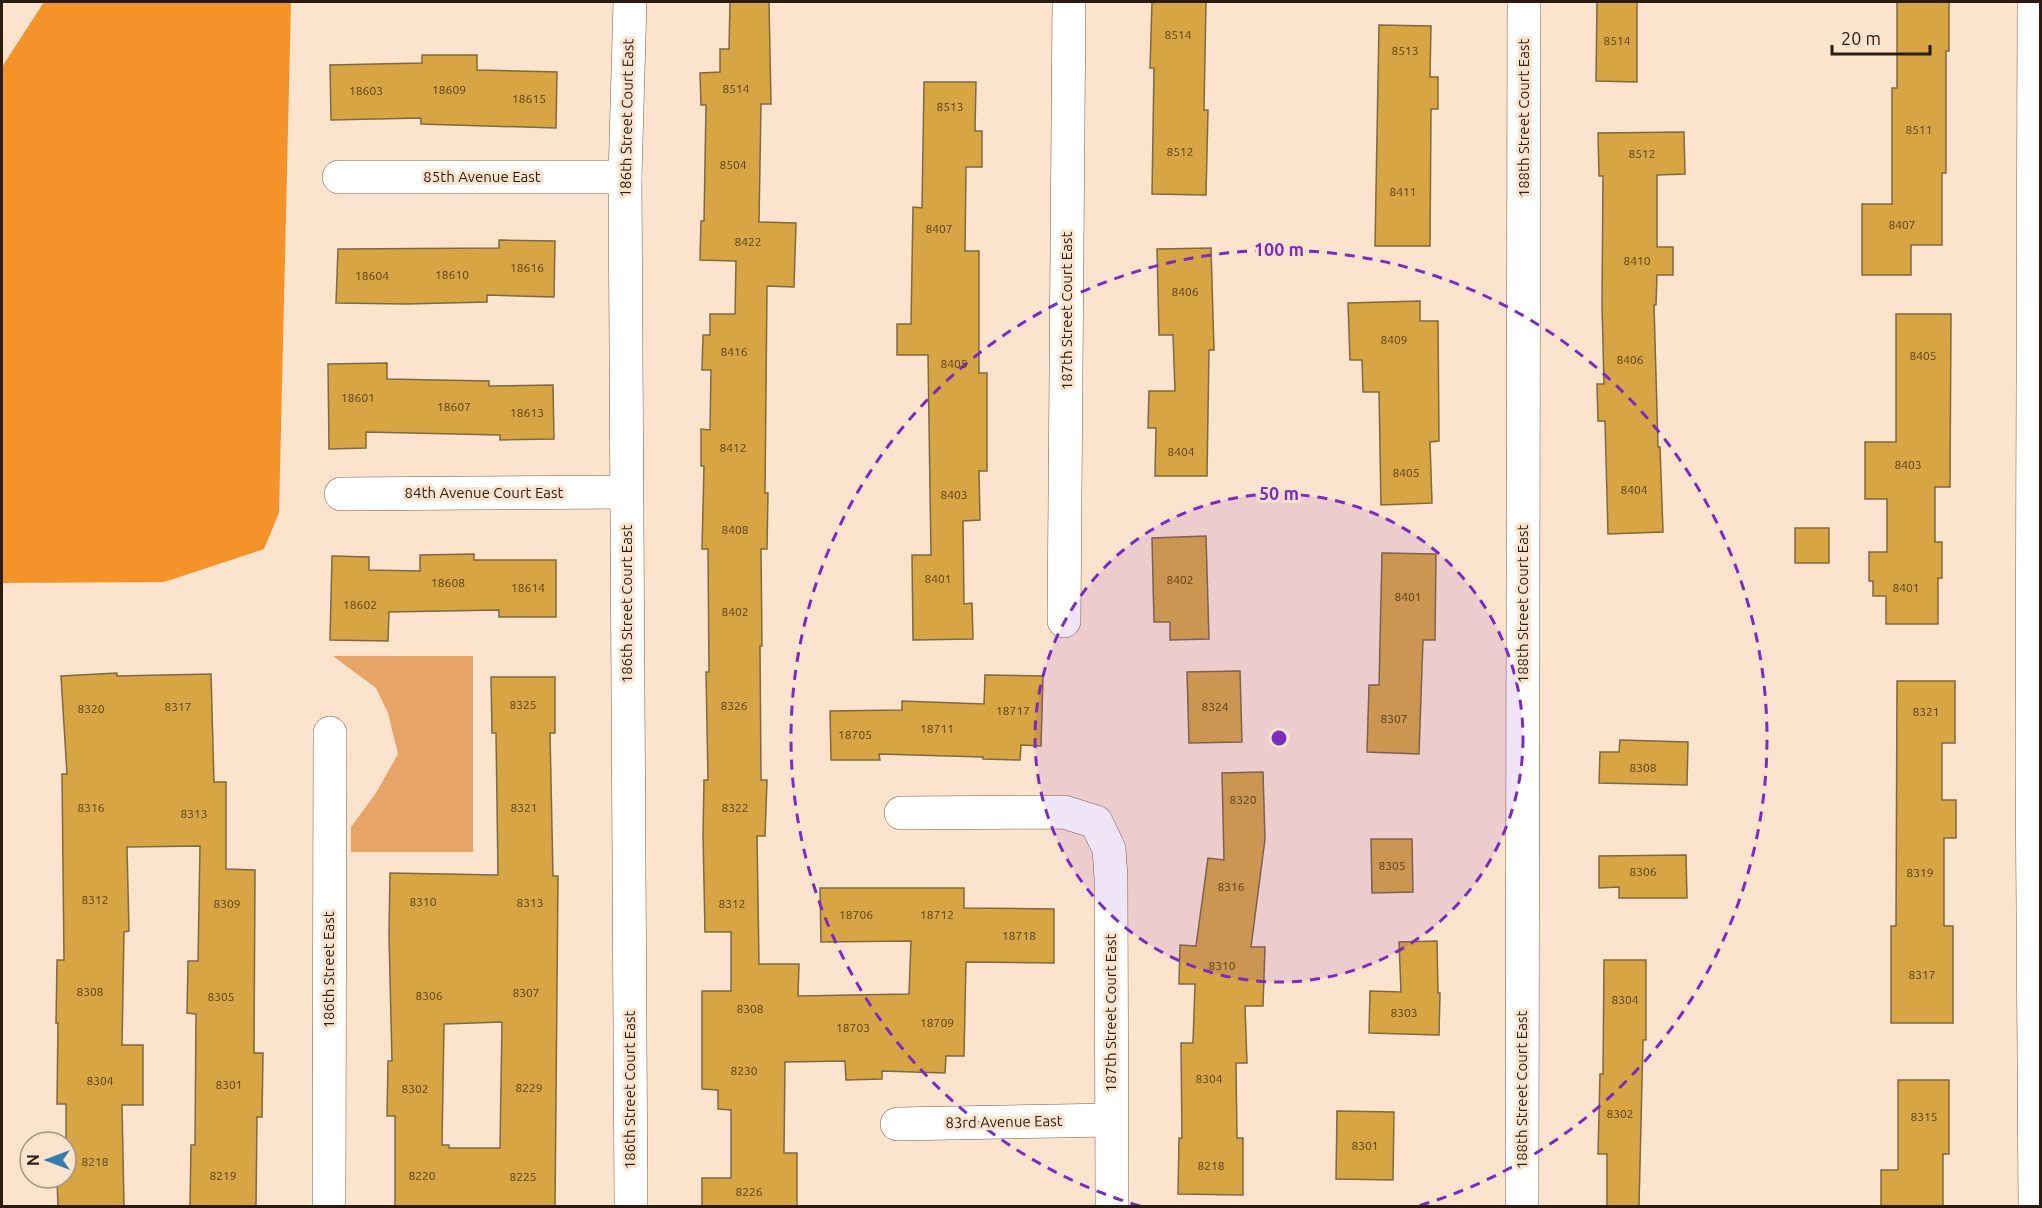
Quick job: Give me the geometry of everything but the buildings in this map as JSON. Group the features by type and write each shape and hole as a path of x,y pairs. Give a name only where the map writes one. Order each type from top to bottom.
{"street":[{"name":"186th Street Court East","path":"630,2 625,177 631,1206"},
{"name":"187th Street Court East","path":"1064,621 1070,2"},
{"name":"188th Street Court East","path":"1522,1206 1524,2"},
{"path":"2034,2 2032,762 2035,1206"},
{"name":"85th Avenue East","path":"339,177 625,177"},
{"name":"84th Avenue Court East","path":"341,494 626,492"},
{"name":"186th Street East","path":"328,1206 330,733"},
{"name":"187th Street Court East","path":"901,813 1064,812 1096,822 1109,849 1111,877 1112,1206"},
{"name":"83rd Avenue East","path":"897,1124 1111,1120"}],"shaded area":[{"path":"44,2 291,2 279,513 264,549 164,582 2,583 2,67"},
{"path":"333,656 473,656 473,852 351,852 351,827 376,793 398,754 388,713 376,688"}]}
